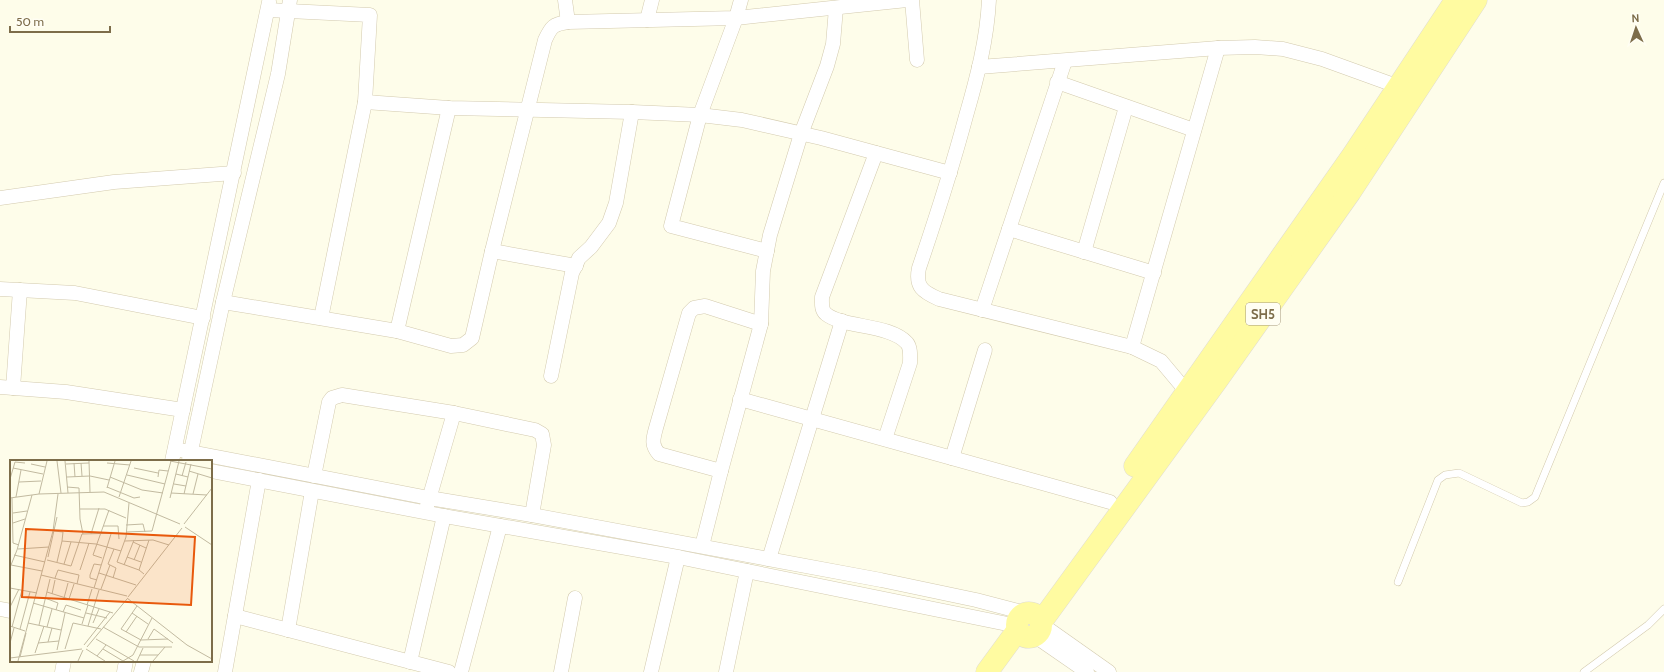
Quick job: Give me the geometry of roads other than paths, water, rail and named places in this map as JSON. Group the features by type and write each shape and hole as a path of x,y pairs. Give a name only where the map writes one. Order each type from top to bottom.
{"main road":[{"name":"SH5","path":"987,672 1029,625 1217,380 1346,199 1456,0"},
{"name":"SH5","path":"1002,672 1029,625 1110,502 1353,155 1407,89 1476,0"}],"street":[{"path":"565,0 568,22"},
{"path":"647,20 652,0"},
{"path":"741,0 736,18 700,115 671,226 767,251"},
{"path":"222,302 397,331 450,346 463,345 472,338 492,251 545,40 551,28 558,23 568,22 736,18 907,0"},
{"path":"912,0 917,60"},
{"path":"989,0 987,32 979,68 950,173 917,278 921,287 928,294 939,299 1132,347 1161,361 1188,392"},
{"path":"321,318 364,102 370,14 289,5 269,5 174,455 190,456 314,476 429,498 532,515 702,546 969,598 1029,625 1109,672"},
{"path":"190,456 222,302 278,74 289,5"},
{"path":"702,546 761,324 763,271 770,235 801,134 825,72 836,26 836,8"},
{"path":"979,68 1218,48 1256,47 1283,49 1322,59 1407,89"},
{"path":"1132,347 1218,48"},
{"path":"982,310 1065,60"},
{"path":"1058,82 1194,130"},
{"path":"364,102 449,108 700,115 742,120 950,173"},
{"path":"1084,252 1126,107"},
{"path":"397,331 449,108"},
{"path":"551,376 572,273 579,258 591,247 609,223 616,203 632,112"},
{"path":"876,153 822,297 823,309 826,314 842,321 875,328 898,336 908,343 910,363 885,440"},
{"path":"0,198 123,181 234,173"},
{"path":"1009,229 1154,273"},
{"path":"492,251 576,266"},
{"path":"0,289 76,294 203,318"},
{"path":"20,290 6,387 66,392 183,410"},
{"path":"721,471 659,454 654,449 653,441 656,428 689,313 694,308 705,306 761,324"},
{"path":"769,559 842,321"},
{"path":"952,458 985,350"},
{"path":"314,476 329,402 336,396 342,395 454,414 535,430 542,434 544,444 532,515"},
{"path":"740,399 1110,502"},
{"path":"425,512 454,414"},
{"path":"212,471 444,516 678,557 1029,625 1087,672"},
{"path":"225,672 259,480"},
{"path":"288,630 312,491"},
{"path":"410,662 444,516"},
{"path":"461,672 500,526"},
{"path":"651,672 678,557"},
{"path":"726,672 747,571"},
{"path":"561,672 575,598"},
{"path":"0,609 10,611"},
{"path":"235,616 449,672"},
{"path":"62,672 64,662"},
{"path":"124,672 126,662"},
{"path":"141,672 144,662"}],"lane":[{"path":"1398,582 1438,480 1445,475 1459,473 1522,503 1528,502 1535,498 1664,183"},
{"path":"1584,672 1648,624 1664,609"}]}
